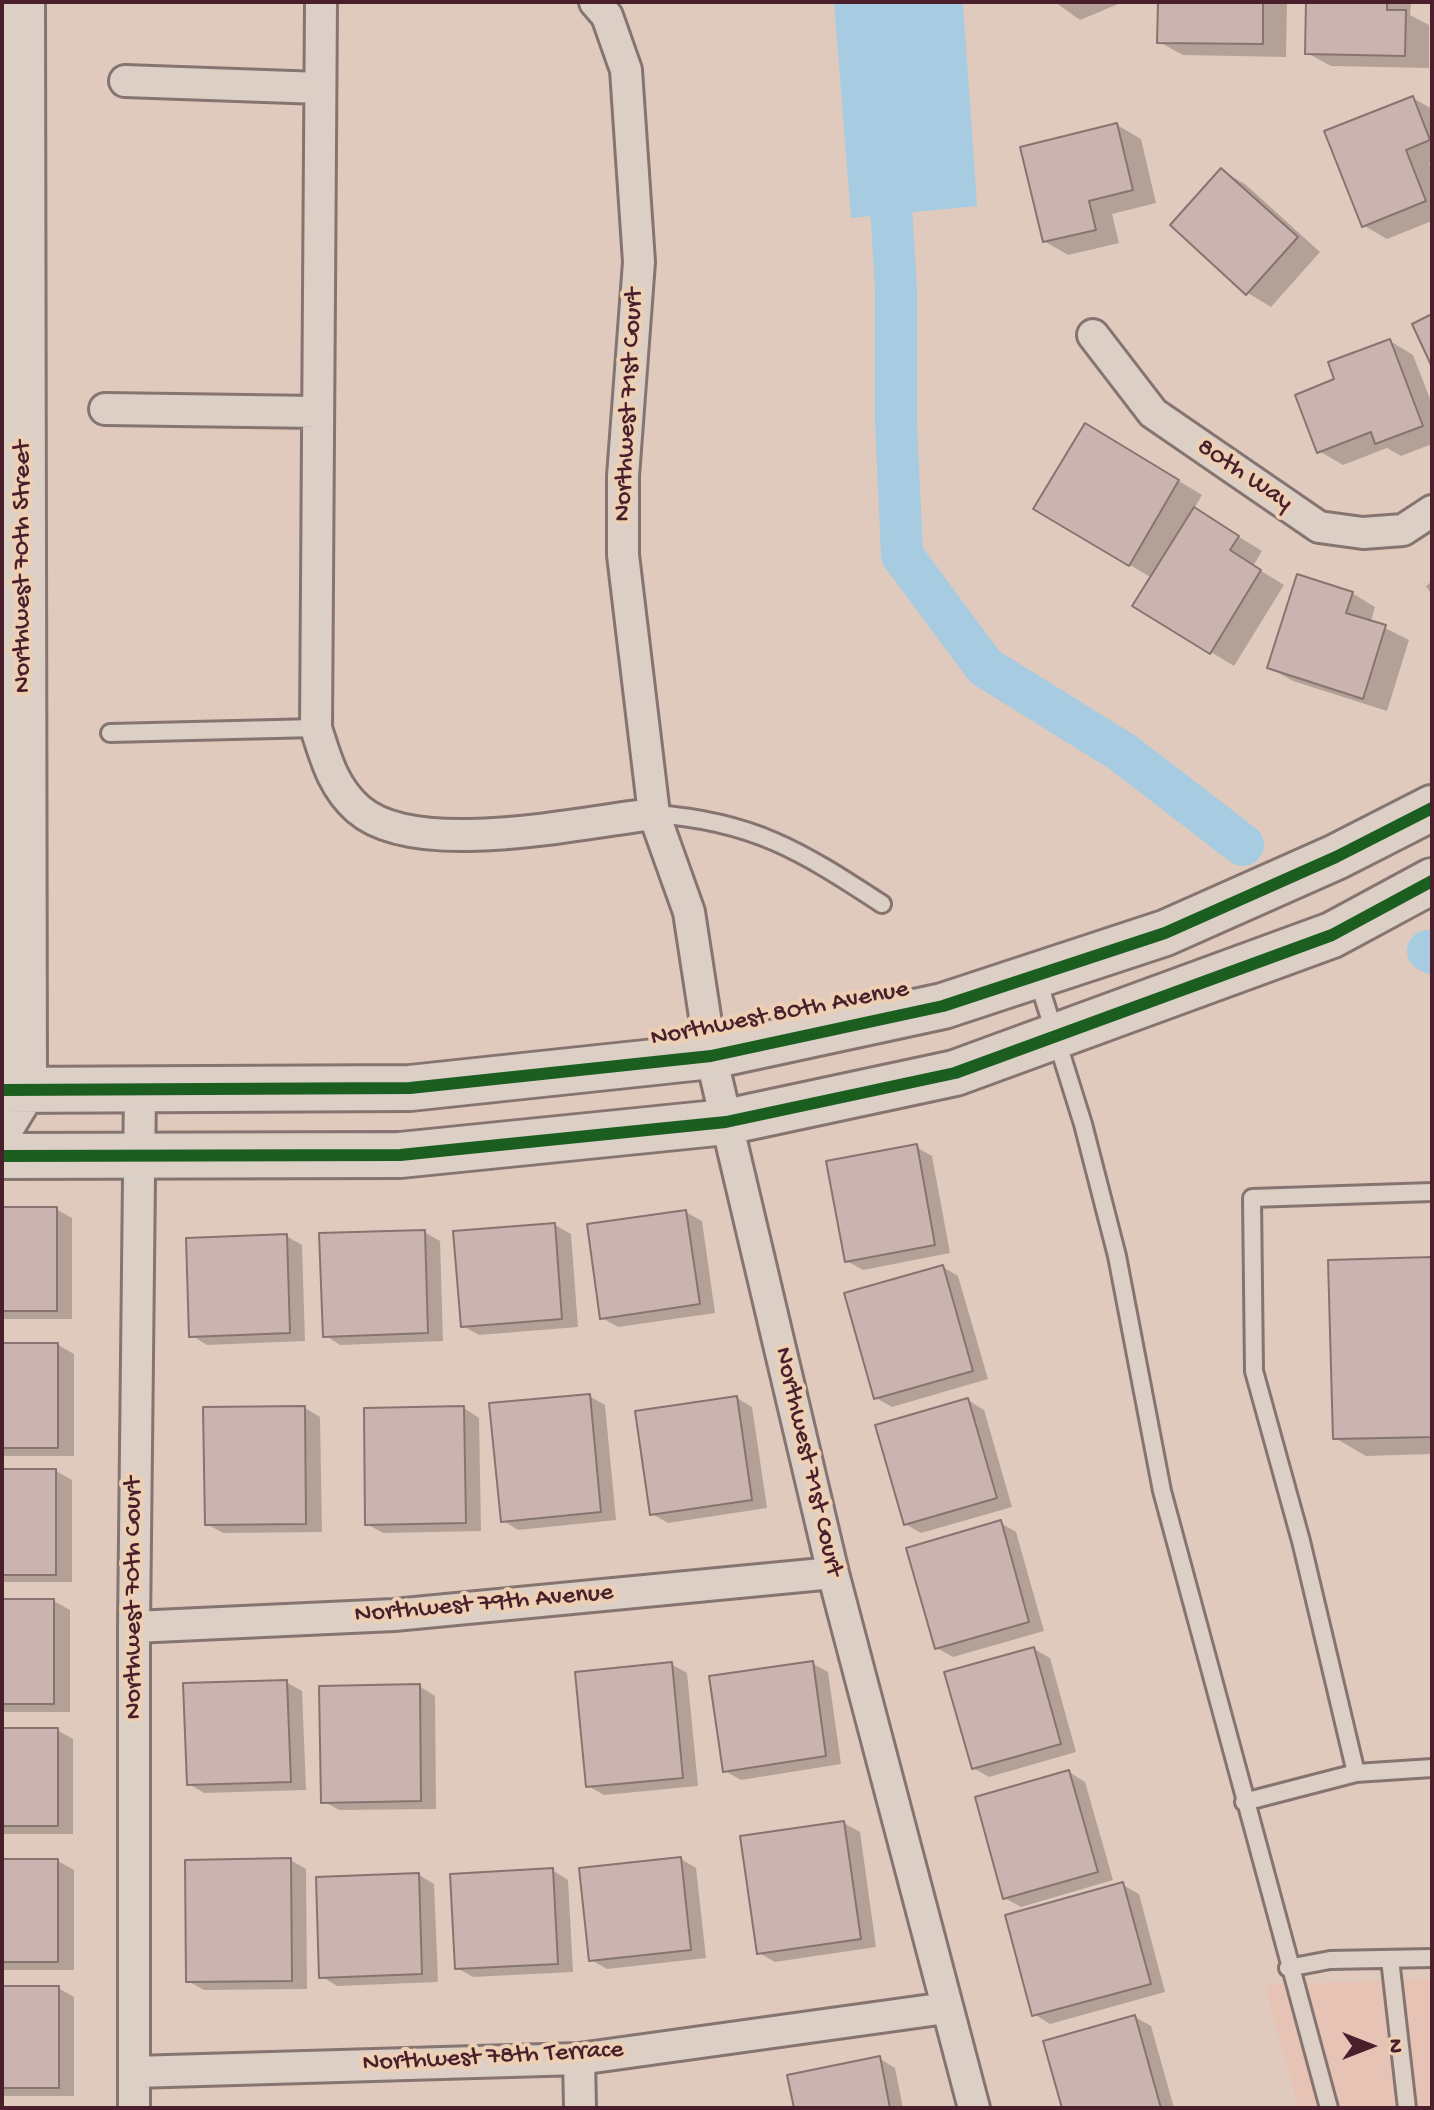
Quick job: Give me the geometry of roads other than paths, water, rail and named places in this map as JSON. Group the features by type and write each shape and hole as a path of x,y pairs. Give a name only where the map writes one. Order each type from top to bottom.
{"street":[{"name":"Northwest 70th Street","path":"13,1089 13,370 22,2"},
{"path":"321,2 316,728 334,782 360,811 407,832 469,836 654,814"},
{"name":"Northwest 71st Court","path":"595,2 607,16 626,70 639,262 623,476 623,555 654,814 689,912 711,1056 833,1573 974,2108"},
{"path":"125,81 320,88"},
{"name":"80th Way","path":"1093,335 1153,413 1319,527 1363,533 1403,530 1432,511"},
{"path":"105,409 318,412"},
{"name":"Northwest 80th Avenue","path":"13,1089 410,1088 711,1056 943,1006 1165,933 1336,857 1432,808"},
{"path":"2,1156 400,1155 726,1122 955,1073 1332,935 1432,881"},
{"name":"Northwest 70th Court","path":"134,2108 134,1627 140,1088"},
{"path":"2,1125 13,1089"},
{"name":"Northwest 79th Avenue","path":"134,1627 394,1615 833,1573"},
{"name":"Northwest 78th Terrace","path":"134,2072 579,2059 946,2008"},
{"path":"579,2059 580,2108"}],"lane":[{"path":"110,733 316,728"},
{"path":"654,814 724,822 773,838 882,904"},
{"path":"1037,975 1117,1256 1162,1491 1288,1968 1329,2108"},
{"path":"1356,1773 1301,1541 1254,1371 1252,1198 1432,1192"},
{"path":"1244,1802 1356,1773 1432,1768"},
{"path":"1288,1968 1330,1960 1432,1958"},
{"path":"1390,1959 1407,2108"}],"water":[{"path":"834,2 963,2 977,206 851,218"}],"waterway":[{"path":"888,158 896,288 896,422 902,555 985,667 1122,752 1243,845"},
{"path":"1428,951 1432,953"}]}
